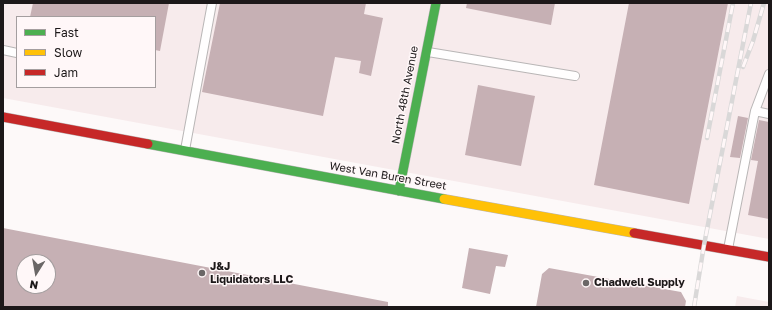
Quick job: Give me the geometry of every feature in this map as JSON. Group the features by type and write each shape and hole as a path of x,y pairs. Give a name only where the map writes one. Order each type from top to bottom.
{"main road":[{"name":"North 48th Avenue","path":"399,191 436,3"},
{"name":"West Van Buren Street","path":"3,117 399,191 769,257"}],"lane":[{"path":"184,151 212,3"},
{"path":"3,50 16,53"},
{"path":"426,51 575,76"},
{"path":"728,250 755,111 769,74"},
{"path":"755,111 769,114"}],"shaded area":[{"path":"3,3 769,3 769,239 3,98"},
{"path":"737,296 769,302 769,307 735,307"}],"building":[{"path":"33,3 169,3 160,51 156,50 156,16 30,16"},
{"path":"220,3 366,3 364,14 383,18 371,76 359,73 361,61 335,57 323,116 202,92"},
{"path":"467,3 555,3 551,25 466,8"},
{"path":"629,3 728,3 689,204 594,185"},
{"path":"478,85 535,96 521,166 465,155"},
{"path":"738,116 748,118 740,158 730,157"},
{"path":"759,120 769,122 769,219 748,215 758,161 751,160"},
{"path":"3,228 388,302 388,307 3,307"},
{"path":"469,248 508,255 505,267 496,266 490,294 462,288"},
{"name":"Chadwell Supply","path":"549,268 681,292 686,301 685,307 536,307 542,274"}],"railway":[{"path":"707,138 733,3"},
{"path":"694,307 704,245 751,3"},
{"path":"743,67 753,41 764,3"}],"traffic: fast":[{"path":"399,191 436,3"},
{"path":"148,144 444,199"}],"traffic: slow":[{"path":"444,199 634,233"}],"traffic: jam":[{"path":"3,117 148,144"},
{"path":"634,233 769,257"}],"place":[{"name":"J&J Liquidators LLC","path":"202,273"},
{"name":"Chadwell Supply","path":"586,283"}]}
